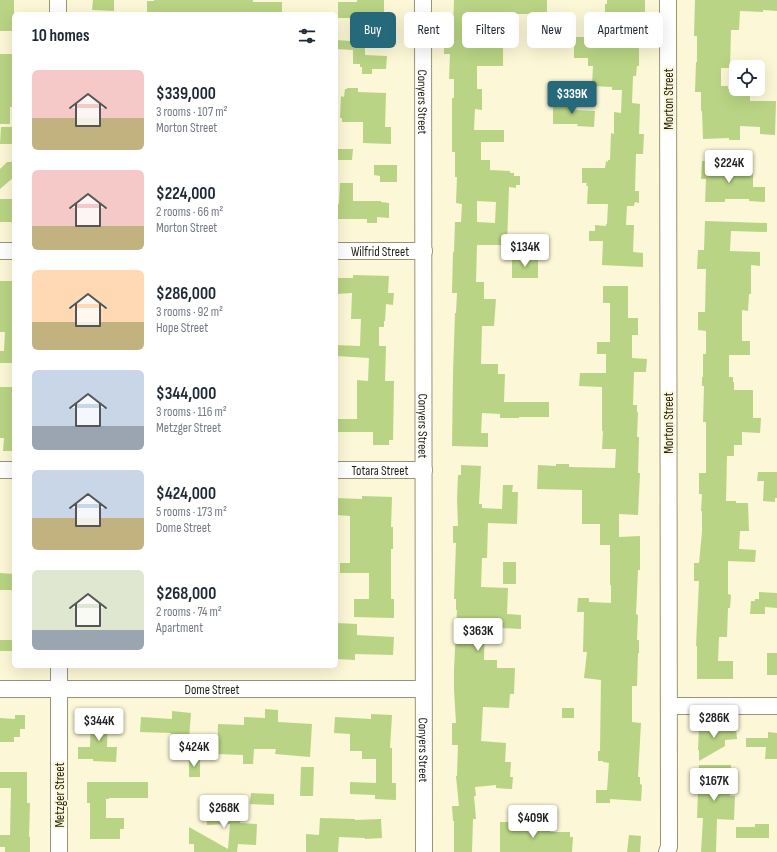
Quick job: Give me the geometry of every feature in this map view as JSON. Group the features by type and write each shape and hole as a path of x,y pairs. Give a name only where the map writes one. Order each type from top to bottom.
{"street":[{"path":"58,0 58,12"},
{"name":"Conyers Street","path":"423,0 424,852"},
{"name":"Morton Street","path":"668,0 669,846"},
{"name":"Wilfrid Street","path":"338,251 424,251"},
{"path":"0,252 12,252"},
{"path":"0,470 12,470"},
{"name":"Totara Street","path":"338,470 424,470"},
{"name":"Metzger Street","path":"59,668 59,852"},
{"name":"Dome Street","path":"0,689 423,689"},
{"path":"669,706 777,706"}],"building":[{"path":"0,0 14,0 14,12 12,12 12,31 0,31"},
{"path":"93,0 114,0 114,11 92,10"},
{"path":"253,0 253,2 282,2 282,12 147,12 147,1"},
{"path":"384,0 384,12 350,12 350,18 338,18 338,2"},
{"path":"454,0 547,0 547,12 527,12 527,14 519,14 519,12 462,12 462,48 503,48 503,66 477,66 477,89 482,89 482,110 475,109 474,130 504,130 504,142 481,142 481,160 490,160 490,170 510,171 510,173 514,173 514,176 520,176 520,185 516,185 516,188 509,187 507,245 477,245 476,282 484,282 484,299 496,299 494,326 482,326 481,364 498,364 498,374 505,374 504,402 549,402 549,417 500,418 500,414 482,413 481,433 488,433 488,447 452,446 453,373 457,293 452,293 453,252 455,222 461,222 462,204 456,203 457,177 455,177 455,152 452,152 452,98 454,98 454,79 449,79 450,54 444,54 444,48 454,48","holes":["477,201 496,202 495,223 477,222"]},
{"path":"607,0 645,0 645,12 605,12 605,4 607,4"},
{"path":"695,0 777,0 777,11 740,11 739,30 731,30 729,68 721,68 721,86 728,86 729,96 750,96 750,101 776,101 775,135 760,134 760,127 740,126 740,140 729,140 729,138 703,139 701,92 695,92 697,36 694,36"},
{"path":"576,37 584,37 584,48 639,48 639,66 637,66 636,76 633,76 632,103 640,104 639,134 644,134 643,154 636,154 635,191 639,191 639,203 635,202 634,206 627,206 626,225 634,225 633,252 643,253 643,267 602,265 603,241 589,241 589,231 595,231 595,225 606,226 608,204 587,204 588,186 586,186 587,183 582,183 582,168 605,168 606,161 608,162 608,160 610,160 611,133 614,134 614,112 621,113 622,90 612,90 612,87 592,86 593,66 588,66 588,58 574,58"},
{"path":"338,40 350,41 350,48 365,48 365,55 387,56 386,69 372,69 372,74 362,74 362,67 360,67 360,64 353,64 353,50 338,49"},
{"path":"0,54 12,54 12,107 10,107 10,124 0,124"},
{"path":"358,88 358,92 386,93 385,127 391,127 391,144 363,143 363,122 342,122 342,118 340,118 341,96 344,97 345,89"},
{"path":"553,101 574,101 575,110 595,111 594,127 577,126 578,124 553,124"},
{"path":"1,127 12,127 12,144 0,144"},
{"path":"338,149 353,149 352,160 338,160"},
{"path":"702,161 725,161 725,172 753,173 753,187 765,187 765,202 749,201 749,199 725,199 725,202 705,202 706,179 701,179"},
{"path":"7,162 12,162 12,179 0,189 0,169"},
{"path":"374,165 397,165 397,182 380,182 380,176 374,175"},
{"path":"340,183 353,183 353,201 381,201 389,203 389,218 377,217 377,223 367,223 367,219 338,219"},
{"path":"0,199 12,199 12,222 0,222"},
{"path":"705,221 767,223 767,232 731,231 730,251 760,252 760,266 751,265 751,294 749,294 748,311 742,310 742,341 750,341 750,355 729,355 729,377 733,377 734,390 753,390 753,418 761,418 760,433 742,432 742,445 734,445 734,456 727,456 726,501 748,503 749,531 740,531 739,549 756,550 755,562 728,561 728,594 731,595 730,608 728,608 727,637 719,637 718,661 733,661 733,679 697,679 696,646 699,581 694,581 694,563 699,563 702,532 702,494 699,494 699,473 706,473 706,422 703,422 704,386 702,386 702,377 703,354 706,354 706,331 698,330 698,312 705,312 706,269 697,269 698,250 704,250"},
{"path":"512,257 538,257 538,278 512,278"},
{"path":"353,275 389,276 388,293 394,293 393,305 386,304 384,327 379,327 379,346 386,346 385,381 394,381 393,440 389,440 389,445 373,445 373,432 338,432 338,419 357,419 357,380 368,381 369,358 338,356 338,345 360,346 361,319 351,319 352,293 338,294 338,278 353,278"},
{"path":"0,281 12,281 12,363 0,363 0,351 4,351 5,332 0,332"},
{"path":"603,286 628,286 628,318 638,318 638,335 632,335 632,358 647,359 646,372 634,372 633,405 637,405 637,437 639,437 638,473 640,473 638,515 619,514 619,537 640,536 640,570 638,570 636,614 638,615 637,640 639,640 639,653 637,686 632,686 632,722 641,723 638,777 640,777 640,784 642,785 641,801 610,799 610,803 596,803 596,790 607,790 609,763 598,761 598,751 600,751 601,680 584,678 587,652 583,652 584,612 577,612 578,598 589,598 589,602 611,603 610,545 600,545 600,524 582,524 582,490 537,489 538,465 556,466 556,464 569,464 569,467 615,468 616,449 602,449 602,387 579,386 580,373 606,373 606,354 597,354 597,342 610,342 610,303 603,303"},
{"path":"0,387 12,387 12,451 3,451 4,438 0,438"},
{"path":"461,465 481,466 479,504 482,504 482,508 502,509 503,485 513,485 512,492 518,492 517,524 488,523 487,558 482,558 481,587 508,588 507,614 521,615 521,629 485,627 484,660 497,660 497,668 515,668 514,694 510,694 509,708 483,707 481,741 506,743 505,762 511,762 510,777 513,777 512,789 496,788 496,785 475,787 476,796 474,796 476,819 473,819 472,852 454,852 454,821 452,806 459,806 456,776 458,745 452,745 452,723 456,723 454,669 457,610 456,599 454,599 456,543 453,543 453,526 458,526 458,475 461,475"},
{"path":"758,472 777,472 777,498 775,498 775,502 763,501 764,481 757,481"},
{"path":"362,496 392,497 391,527 393,527 393,549 391,549 391,599 394,599 394,618 354,617 354,599 369,599 369,573 340,573 340,563 350,563 350,516 338,515 338,498 362,499"},
{"path":"503,562 516,562 516,584 503,584"},
{"path":"0,573 12,574 12,590 0,590"},
{"path":"759,592 777,593 777,608 765,607 765,614 750,614 751,601 759,599"},
{"path":"338,623 357,624 357,635 394,637 393,655 355,654 355,660 338,659"},
{"path":"0,640 12,640 12,651 0,651"},
{"path":"767,653 777,653 777,675 767,675"},
{"path":"562,708 574,708 574,718 562,718"},
{"path":"265,709 278,710 278,722 312,724 310,757 275,754 276,749 254,749 253,764 243,764 243,755 217,754 218,724 244,725 244,717 265,718"},
{"path":"172,711 191,713 189,738 171,737 171,733 140,732 141,717 172,719"},
{"path":"371,714 392,715 390,748 392,748 392,783 396,783 396,800 375,799 375,795 350,794 350,782 376,783 376,759 362,759 362,751 350,751 350,734 334,733 335,717 371,719"},
{"path":"15,715 25,715 25,729 20,729 20,737 14,737 14,742 0,742 0,718 15,719"},
{"path":"91,715 108,715 107,747 117,747 116,762 78,759 78,747 90,747"},
{"path":"699,726 736,728 737,739 725,740 725,746 699,761"},
{"path":"768,732 777,733 777,759 765,759 766,747 746,747 746,738 768,738"},
{"path":"189,759 200,759 200,777 189,777"},
{"path":"699,765 731,765 730,796 735,796 734,820 717,819 716,852 701,852 703,818 697,818"},
{"path":"301,767 314,767 313,796 300,796"},
{"path":"0,772 27,772 27,803 30,803 30,852 5,852 5,847 0,847 0,835 10,835 11,788 0,788"},
{"path":"87,782 148,782 148,798 106,799 106,818 124,818 124,829 120,829 120,839 90,839 90,803 87,803"},
{"path":"251,793 274,794 274,805 250,804"},
{"path":"240,802 240,823 257,824 256,845 238,844 237,852 194,852 194,844 189,844 189,827 228,849 230,824 207,825 206,803"},
{"path":"320,818 355,820 381,819 382,838 365,839 339,837 338,852 306,852 306,834 319,835"},
{"path":"500,822 550,825 550,832 570,832 570,837 573,837 572,852 500,852"},
{"path":"755,824 769,824 769,838 736,838 736,827 755,827"},
{"path":"629,835 641,836 640,852 627,852"}]}
